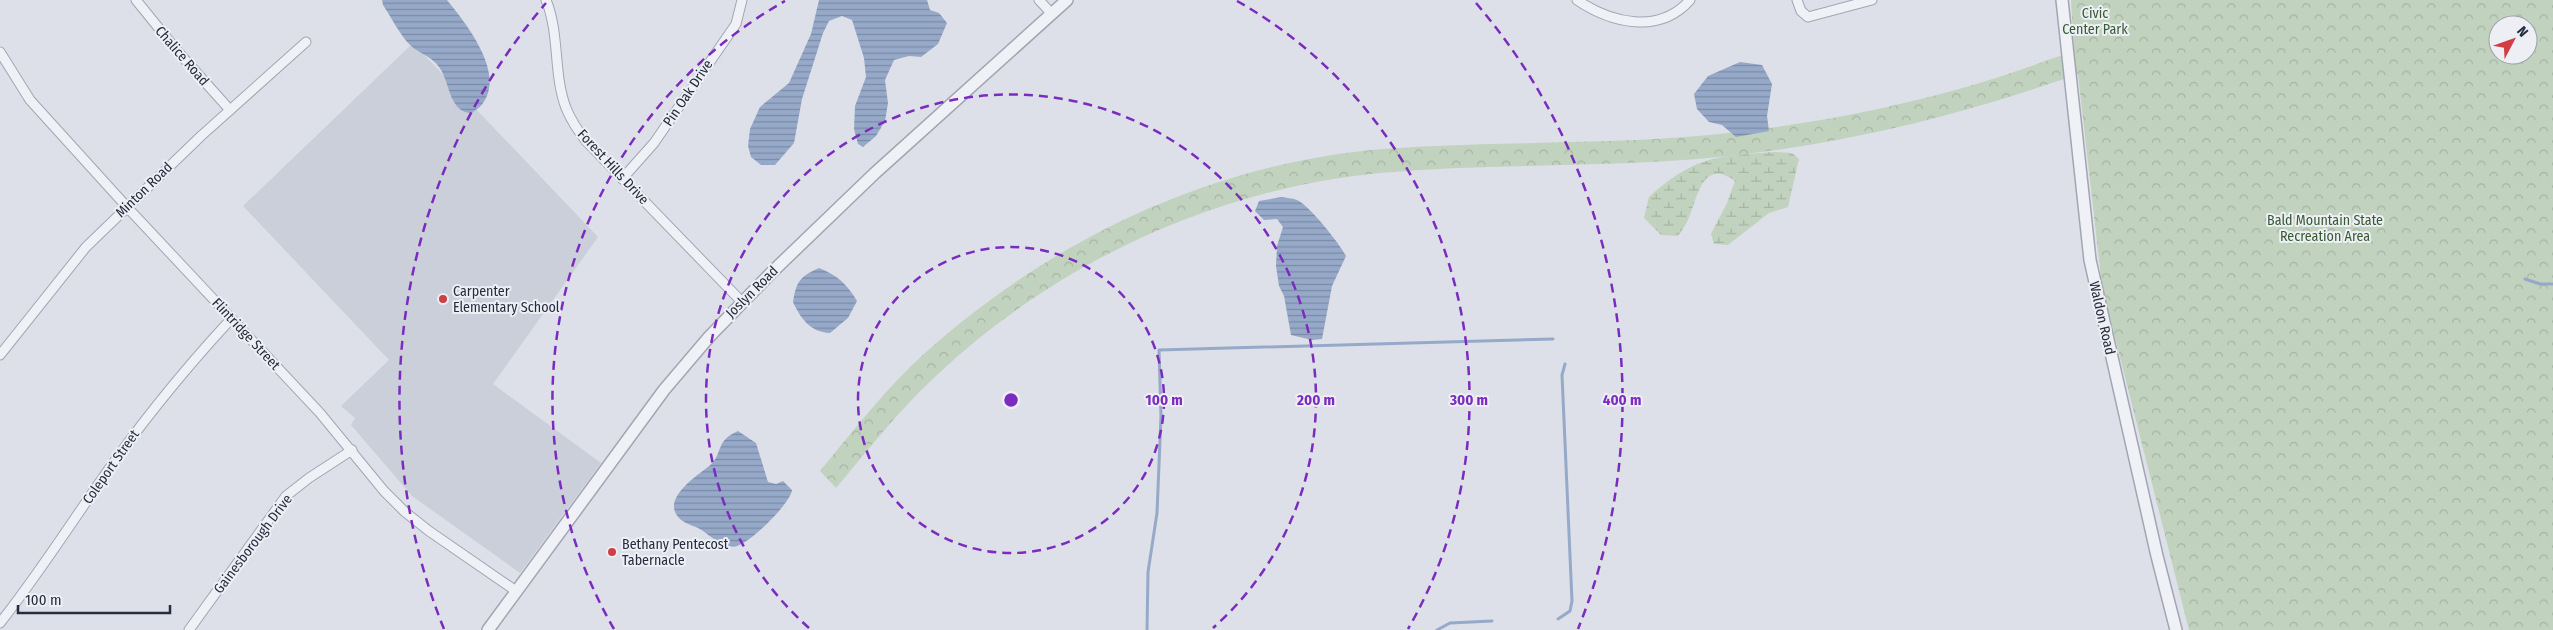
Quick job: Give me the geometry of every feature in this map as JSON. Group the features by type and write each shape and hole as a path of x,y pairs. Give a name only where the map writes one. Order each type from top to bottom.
{"street":[{"name":"Chalice Road","path":"136,0 179,53 230,110"},
{"name":"Forest Hills Drive","path":"546,0 553,28 565,107 574,125 586,142 742,302"},
{"name":"Pin Oak Drive","path":"622,178 654,143 736,24 742,0"},
{"path":"1039,0 1052,14"},
{"name":"Joslyn Road","path":"488,630 664,390 742,302 876,173 1067,0"},
{"path":"1577,0 1611,18 1642,23 1661,20 1684,6 1690,0"},
{"path":"1797,0 1801,11 1808,17 1872,0"},
{"name":"Waldon Road","path":"2062,0 2089,255 2155,547 2176,630"},
{"name":"Minton Road","path":"0,355 86,247 230,110 306,42"},
{"name":"Flintridge Street","path":"0,52 30,100 127,207 320,413 405,512 516,591"},
{"name":"Coleport Street","path":"0,623 59,544 142,423 193,360 231,318"},
{"name":"Gainesborough Drive","path":"189,630 286,496 308,478 352,450"}],"shaded area":[{"name":"Carpenter Elementary School","path":"413,43 598,237 493,384 601,463 520,573 412,496 351,425 355,418 341,406 389,360 243,206"}],"green space":[{"name":"Bald Mountain State Recreation Area","path":"2071,0 2553,0 2553,630 2189,630 2102,286 2078,74 1997,101 1915,123 1873,133 1790,148 1701,159 1656,162 1380,173 1318,182 1258,195 1198,214 1141,238 1086,266 1033,298 983,335 922,389 836,488 820,471 897,380 925,353 974,312 1026,275 1081,242 1138,213 1196,190 1257,171 1319,157 1383,149 1474,144 1657,139 1747,131 1896,105 2006,75 2074,51"},
{"path":"1775,152 1792,153 1799,159 1788,207 1769,213 1728,245 1714,244 1711,234 1727,203 1735,181 1724,175 1715,174 1702,185 1687,222 1678,236 1661,235 1644,218 1649,197 1680,173 1721,157"}],"water":[{"path":"382,0 447,0 472,34 486,63 490,77 489,91 481,106 472,113 465,112 459,108 438,65 409,44 398,30"},
{"path":"819,0 927,0 930,10 939,13 947,23 938,44 921,57 909,56 894,60 885,80 888,103 885,121 876,136 863,147 858,144 854,129 855,106 866,77 864,58 852,20 842,16 829,21 823,33 802,99 794,143 775,165 761,165 751,157 748,146 750,129 760,107 789,83 811,34"},
{"path":"1740,62 1762,65 1772,84 1767,116 1769,131 1736,137 1722,125 1709,122 1697,109 1694,94 1708,76"},
{"path":"1281,197 1297,200 1309,209 1331,234 1346,256 1332,286 1322,339 1312,340 1291,335 1276,266 1277,246 1283,227 1277,219 1264,220 1255,211 1259,201"},
{"path":"819,268 841,281 857,301 848,318 830,333 817,330 807,324 793,302 796,289 803,277"},
{"path":"738,431 756,443 768,482 776,484 783,481 792,490 785,504 769,522 751,538 732,547 719,542 700,529 680,519 675,512 674,504 688,483 713,462 725,439"}],"waterway":[{"path":"2525,279 2540,284 2553,284"},
{"path":"1147,630 1148,572 1157,513 1161,416 1159,350 1553,339"},
{"path":"1558,619 1570,611 1572,601 1562,375 1565,364"},
{"path":"1437,630 1450,623 1492,621"}],"place":[{"name":"Carpenter Elementary School","path":"443,299"},
{"name":"Bethany Pentecost Tabernacle","path":"612,552"}],"park label":[{"name":"Civic Center Park","path":"2095,22"}]}
